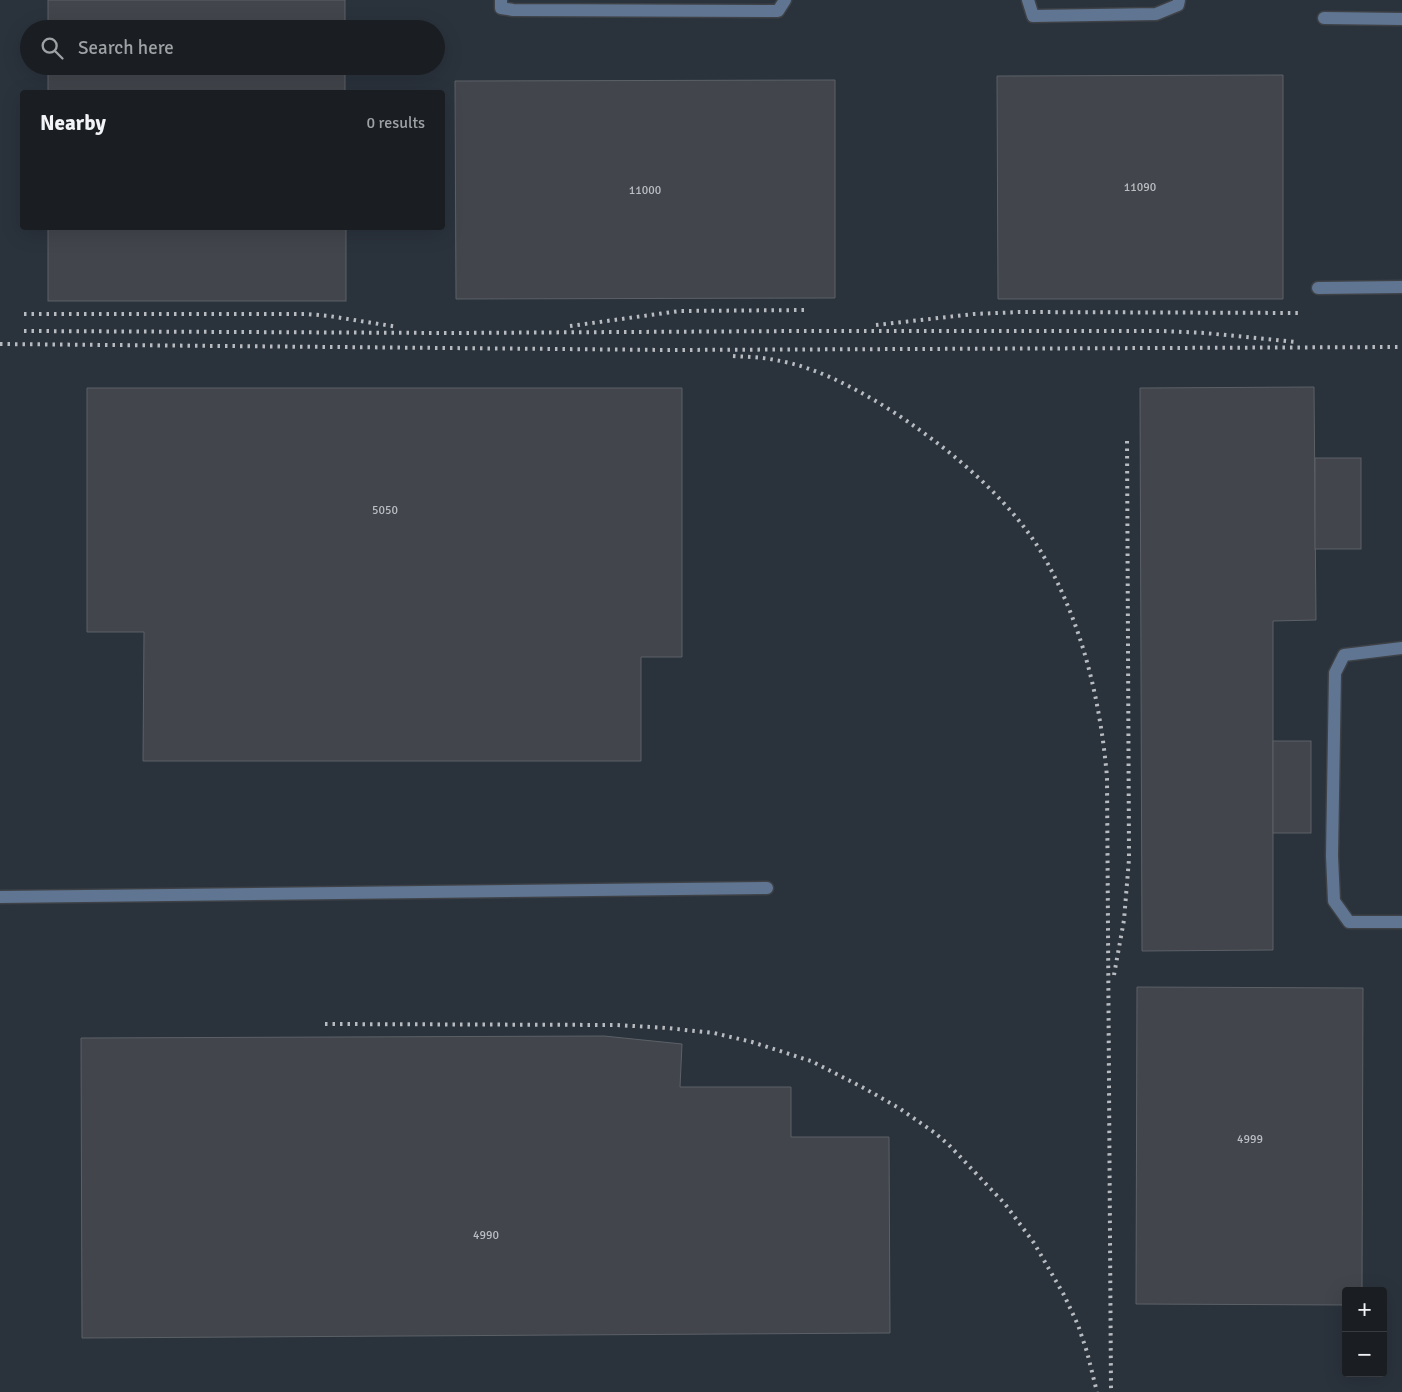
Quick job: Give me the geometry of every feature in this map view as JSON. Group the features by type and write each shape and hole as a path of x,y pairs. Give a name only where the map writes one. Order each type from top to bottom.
{"lane":[{"path":"501,0 501,8 513,10 639,5 778,11 785,0"},
{"path":"1028,0 1033,16 1156,14 1178,5 1179,0"},
{"path":"1324,18 1402,19"},
{"path":"1318,288 1402,287"},
{"path":"1402,648 1344,655 1335,673 1332,856 1334,901 1349,922 1402,922"},
{"path":"0,897 766,888"}],"shaded area":[{"path":"0,0 1402,0 1402,1392 0,1392"}],"building":[{"path":"48,0 345,0 345,20 48,20"},
{"path":"48,75 345,75 345,90 48,90"},
{"path":"1283,75 1283,299 998,299 997,76"},
{"path":"835,80 835,298 456,299 455,81"},
{"path":"48,230 346,230 346,301 48,301"},
{"path":"1314,387 1316,620 1273,621 1273,950 1142,951 1140,388"},
{"path":"87,388 682,388 682,657 641,657 641,761 143,761 144,632 87,632"},
{"path":"1315,458 1361,458 1361,549 1315,549"},
{"path":"1273,741 1311,741 1311,833 1273,833"},
{"path":"1137,987 1363,988 1362,1287 1342,1287 1342,1305 1136,1304"},
{"path":"604,1036 682,1044 680,1087 791,1087 791,1137 889,1137 890,1333 82,1338 81,1038"}],"railway":[{"path":"570,326 680,311 805,310"},
{"path":"876,325 974,314 1020,312 1301,313"},
{"path":"24,314 307,314 398,327"},
{"path":"24,331 448,333 1163,331 1296,342"},
{"path":"0,344 668,350 1402,347"},
{"path":"733,356 764,358 811,369 865,395 914,426 949,452 983,482 1014,515 1040,550 1067,603 1094,688 1107,777 1111,1392"},
{"path":"1114,975 1124,920 1129,859 1127,436"},
{"path":"325,1024 617,1025 667,1028 714,1033 752,1042 811,1061 899,1108 935,1133 949,1145 1005,1204 1034,1243 1064,1295 1078,1325 1097,1392"}]}
